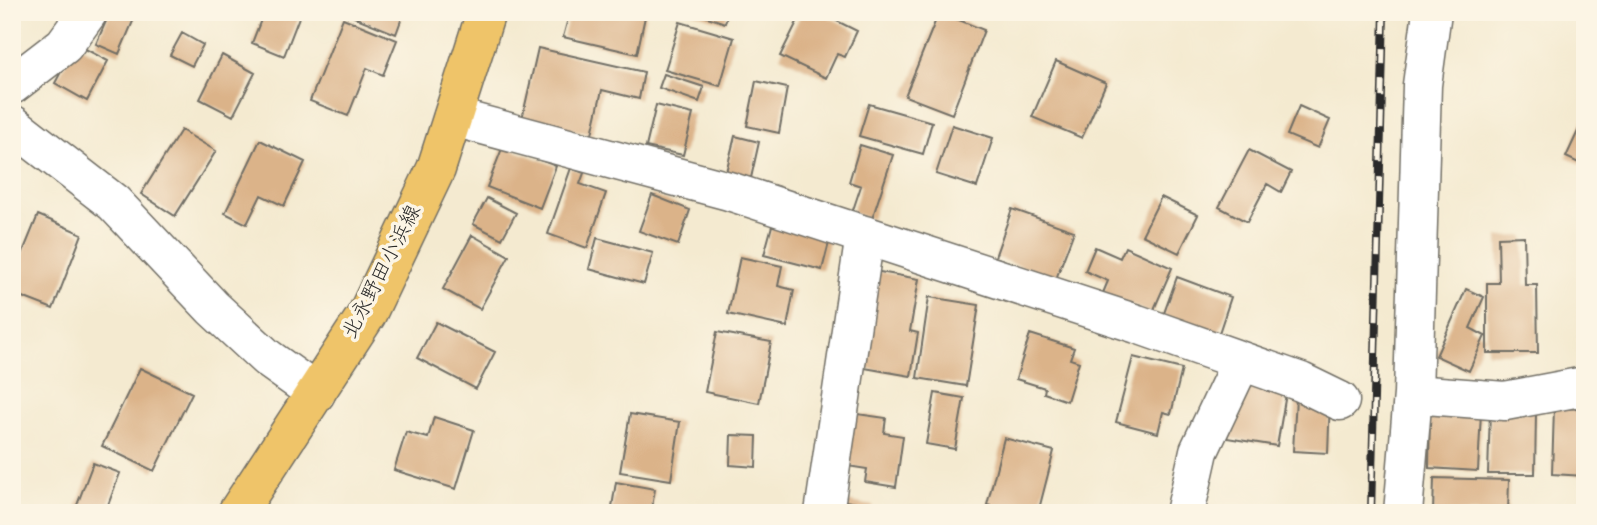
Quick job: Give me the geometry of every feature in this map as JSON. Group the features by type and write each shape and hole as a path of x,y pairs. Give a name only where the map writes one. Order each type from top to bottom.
{"main road":[{"name":"北永野田小浜線","path":"237,513 367,314 436,169 486,12"}],"street":[{"path":"12,85 64,45 88,12"},
{"path":"1402,513 1413,394 1422,85 1432,12"},
{"path":"453,117 729,191 1137,324 1301,382 1340,401"},
{"path":"12,124 114,203 212,308 267,358 316,393"},
{"path":"824,513 865,235"},
{"path":"1185,513 1199,451 1241,362"},
{"path":"1413,394 1505,401 1585,386"}],"building":[{"path":"110,12 137,12 119,54 96,44"},
{"path":"264,12 301,12 284,56 252,43"},
{"path":"356,12 404,12 396,34 354,17"},
{"path":"646,12 637,54 563,37 569,15 559,13"},
{"path":"693,12 728,12 725,23"},
{"path":"802,12 819,12 857,31 845,57 837,54 826,78 780,56"},
{"path":"939,12 984,30 952,114 905,96"},
{"path":"343,18 397,40 383,75 367,68 348,116 310,101"},
{"path":"680,22 734,38 720,86 665,70"},
{"path":"182,33 203,45 192,66 170,55"},
{"path":"76,44 108,61 87,101 55,83"},
{"path":"538,48 644,72 639,99 602,90 592,134 522,119"},
{"path":"222,55 255,73 233,116 200,99"},
{"path":"1056,61 1106,83 1082,138 1032,117"},
{"path":"664,74 704,87 699,102 659,88"},
{"path":"756,81 787,88 779,133 747,126"},
{"path":"869,104 932,122 923,154 859,136"},
{"path":"656,105 693,114 683,155 646,147"},
{"path":"1299,106 1330,120 1318,148 1287,135"},
{"path":"1585,116 1585,166 1566,157"},
{"path":"952,125 993,138 977,187 936,174"},
{"path":"181,130 216,151 175,216 141,194"},
{"path":"735,136 759,142 751,178 726,172"},
{"path":"260,140 305,162 284,206 261,195 247,224 225,213"},
{"path":"860,145 893,155 872,219 852,213 861,186 849,182"},
{"path":"503,146 556,166 540,208 487,187"},
{"path":"1249,150 1291,172 1281,192 1267,184 1247,222 1219,207"},
{"path":"571,168 584,173 580,184 606,193 587,248 548,234"},
{"path":"652,195 690,210 678,245 639,231"},
{"path":"1161,197 1198,215 1179,253 1142,235"},
{"path":"487,198 516,213 502,239 473,224"},
{"path":"1012,209 1074,231 1056,279 995,257"},
{"path":"776,211 833,227 822,270 764,255"},
{"path":"38,215 82,234 53,309 12,293 12,279"},
{"path":"472,235 509,256 480,309 443,289"},
{"path":"1524,236 1525,285 1537,285 1538,353 1487,353 1487,283 1499,283 1498,237"},
{"path":"597,238 653,253 644,284 589,269"},
{"path":"1095,247 1120,258 1125,247 1172,268 1152,314 1103,293 1108,281 1085,271"},
{"path":"740,257 782,266 778,286 794,290 787,327 728,314"},
{"path":"863,269 919,279 910,331 918,333 911,376 847,365"},
{"path":"1177,277 1231,297 1218,336 1163,316"},
{"path":"1466,289 1484,297 1470,328 1485,336 1469,371 1436,356"},
{"path":"929,297 979,305 966,386 917,378"},
{"path":"436,322 495,352 476,389 417,358"},
{"path":"717,332 771,342 759,403 705,392"},
{"path":"1030,334 1074,348 1070,359 1079,362 1067,401 1044,393 1045,388 1016,379"},
{"path":"1133,357 1182,369 1171,414 1163,412 1158,433 1116,422"},
{"path":"140,368 192,393 154,471 102,446"},
{"path":"1237,374 1288,382 1277,446 1227,438"},
{"path":"935,393 964,398 955,449 926,444"},
{"path":"1296,397 1330,398 1328,453 1293,451"},
{"path":"1554,408 1585,409 1585,476 1552,474"},
{"path":"1430,410 1481,412 1478,471 1429,468"},
{"path":"1490,411 1536,412 1535,474 1488,474"},
{"path":"843,412 886,418 884,433 903,436 896,487 865,482 867,469 835,464"},
{"path":"630,414 680,422 671,480 620,472"},
{"path":"434,417 474,430 456,489 394,470 406,432 428,438"},
{"path":"731,435 757,436 756,467 730,465"},
{"path":"1004,438 1054,451 1038,513 1015,513 987,505"},
{"path":"93,463 120,473 105,513 74,513"},
{"path":"1434,478 1509,480 1508,513 1433,513"},
{"path":"616,482 655,489 651,513 611,513"},
{"path":"834,499 873,506 871,513 832,513"}],"railway":[{"path":"1371,513 1384,12"}]}
